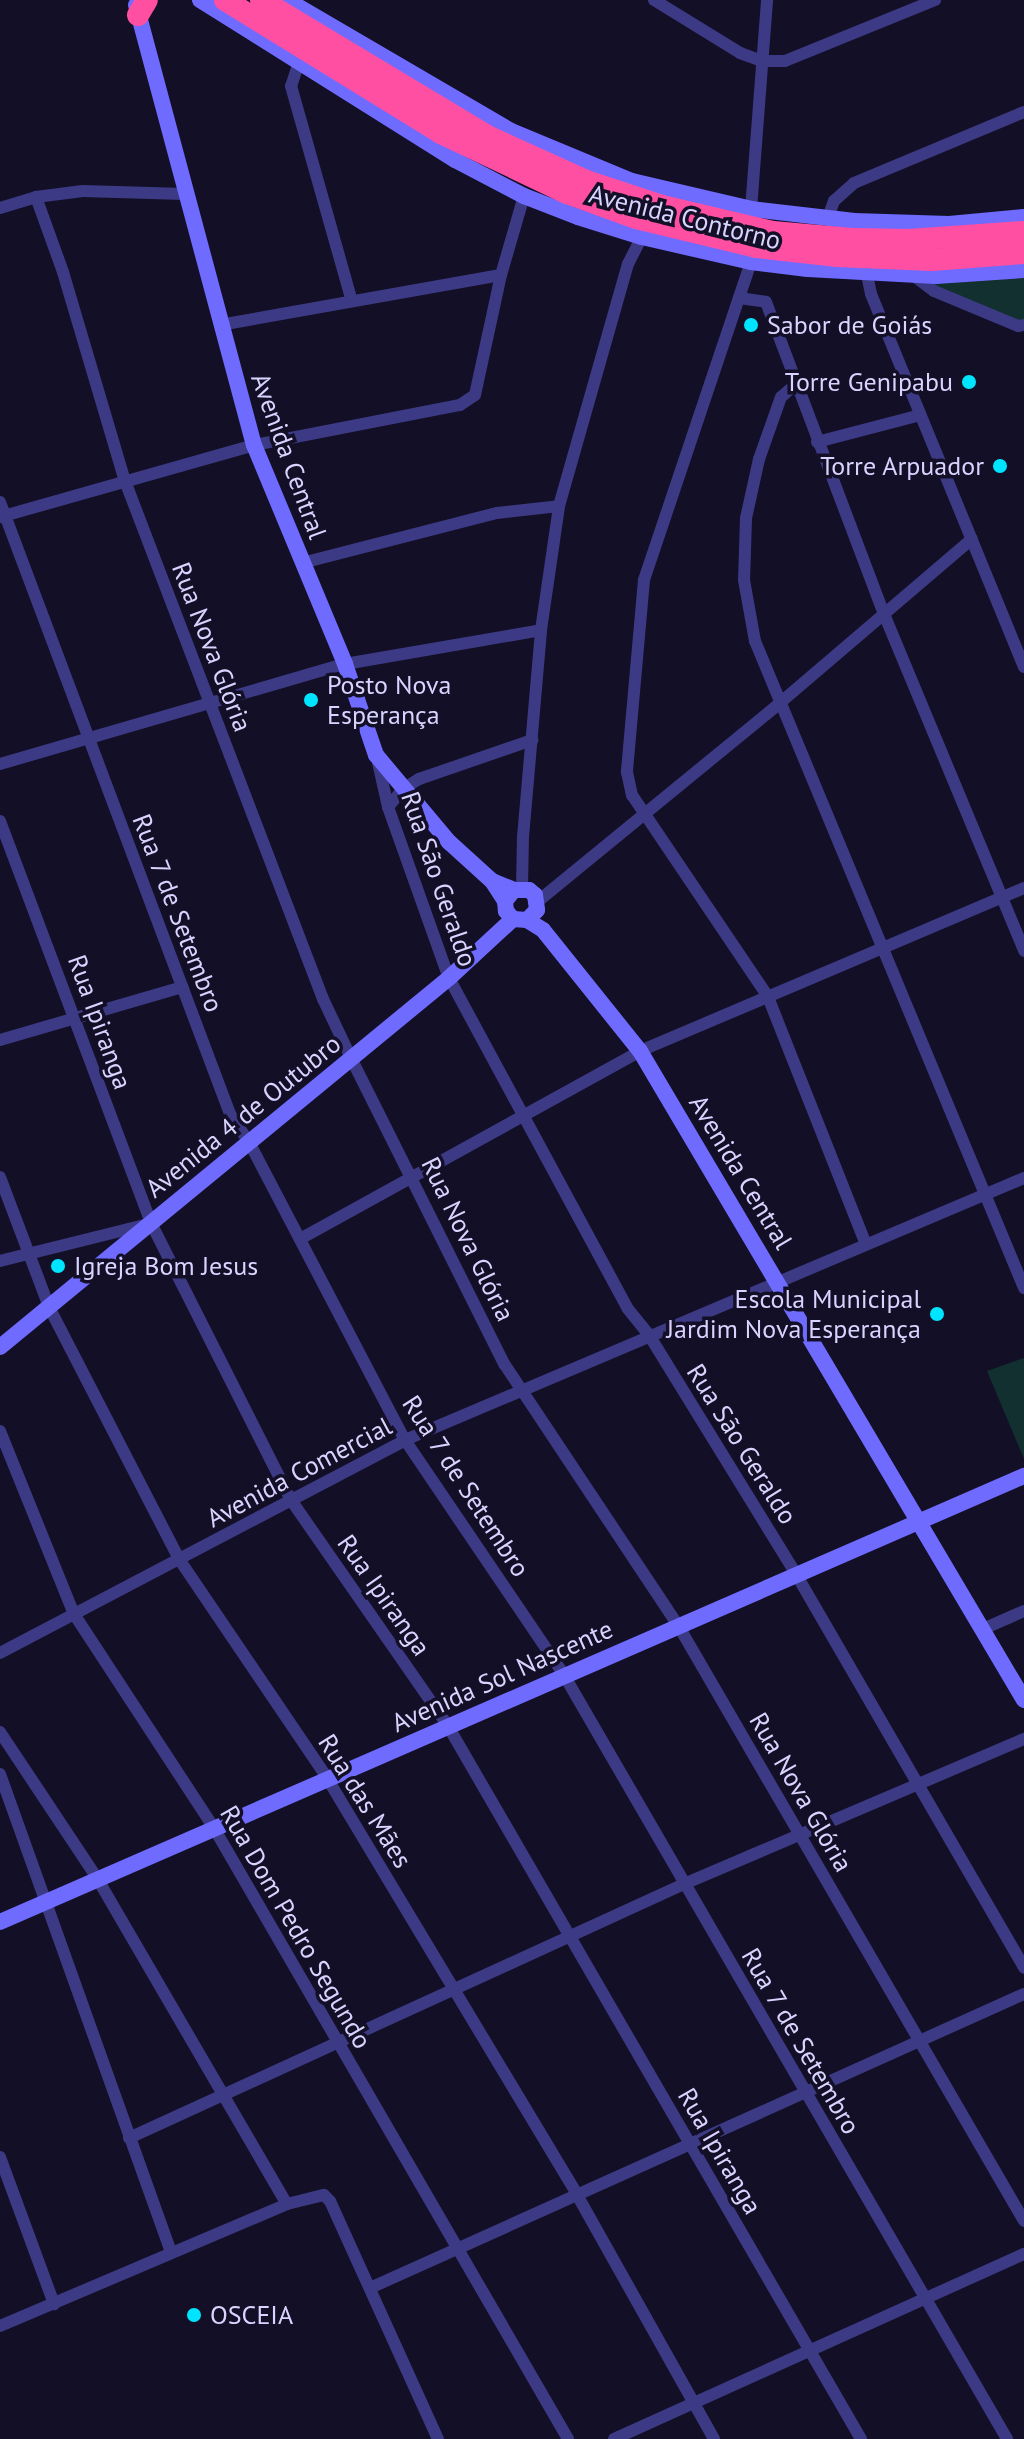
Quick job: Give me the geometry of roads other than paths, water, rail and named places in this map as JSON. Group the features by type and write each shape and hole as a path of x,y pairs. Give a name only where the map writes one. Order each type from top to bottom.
{"highway":[{"path":"225,0 441,133 531,178 636,218 757,247 837,256 932,260 1024,253"},
{"path":"261,0 487,136 586,181 662,206 807,236 909,240 1024,230"},
{"path":"632,181 662,206 711,202"},
{"path":"996,220 1024,230"}],"street":[{"name":"Avenida Contorno","path":"200,0 298,65 455,160 524,196 642,237 751,262 867,275 914,276 1024,270"},
{"path":"654,0 740,53 762,61 785,61 935,0"},
{"path":"751,209 767,0"},
{"name":"Avenida Contorno","path":"293,2 511,131 632,181 711,202 828,218 912,224 1024,217"},
{"name":"Avenida Central","path":"140,5 184,194 254,445 345,664 376,755 449,842 492,881 514,893 535,895 529,913 640,1051 1024,1700"},
{"path":"298,65 291,86 352,301"},
{"path":"828,218 834,201 854,183 1024,112"},
{"path":"0,208 36,197 83,191 184,194"},
{"path":"2,517 254,445 460,405 475,395 501,275 524,196"},
{"name":"Rua Nova Glória","path":"36,197 63,272 125,481 323,999 351,1058 505,1365 524,1389 678,1625 1024,2221"},
{"path":"642,237 628,264 559,506 541,630 514,893 506,911 529,913 972,539"},
{"path":"751,262 644,580 627,772 632,795 645,816 768,997 866,1244"},
{"path":"220,325 501,275"},
{"path":"867,275 871,294 1024,667"},
{"path":"914,276 934,291 1018,326 1024,325"},
{"path":"739,298 766,302 884,614 1024,951"},
{"path":"795,385 781,397 746,518 744,580 755,641 1024,1288"},
{"path":"817,442 921,415"},
{"name":"Rua 7 de Setembro","path":"0,502 2,517 230,1114 249,1142 405,1440 564,1675 1007,2439"},
{"path":"302,563 497,513 559,506"},
{"path":"0,764 345,664 541,630"},
{"path":"388,807 403,789 419,779 532,740"},
{"name":"Rua São Geraldo","path":"376,755 388,807 449,978 628,1309 649,1335 796,1574 1024,1968"},
{"name":"Rua Ipiranga","path":"0,821 151,1223 291,1500 448,1726 861,2439"},
{"path":"300,1239 640,1051 1024,888"},
{"name":"Avenida 4 de Outubro","path":"0,1347 529,913"},
{"path":"0,1040 182,987"},
{"name":"Rua das Mães","path":"0,1177 49,1307 179,1559 327,1778 576,2193 714,2439"},
{"name":"Avenida Comercial","path":"0,1653 405,1440 1024,1178"},
{"path":"0,1261 151,1223"},
{"name":"Rua Dom Pedro Segundo","path":"0,1431 74,1614 214,1828 568,2439"},
{"name":"Avenida Sol Nascente","path":"0,1922 919,1519 1024,1476"},
{"path":"983,1629 1024,1611"},
{"path":"129,2138 684,1884 1024,1739"},
{"path":"2,1740 97,1878 287,2204"},
{"path":"0,1774 43,1903 171,2252"},
{"path":"370,2288 1024,1994"},
{"path":"0,2157 54,2304"},
{"path":"0,2326 287,2204 324,2195 330,2201 438,2439"},
{"path":"614,2439 1024,2254"}],"place":[{"name":"Sabor de Goiás","path":"751,325"},
{"name":"Torre Genipabu","path":"969,382"},
{"name":"Torre Arpuador","path":"1000,466"},
{"name":"Posto Nova Esperança","path":"311,700"},
{"name":"Igreja Bom Jesus","path":"58,1266"},
{"name":"Escola Municipal Jardim Nova Esperança","path":"937,1314"},
{"name":"OSCEIA","path":"194,2315"}]}
